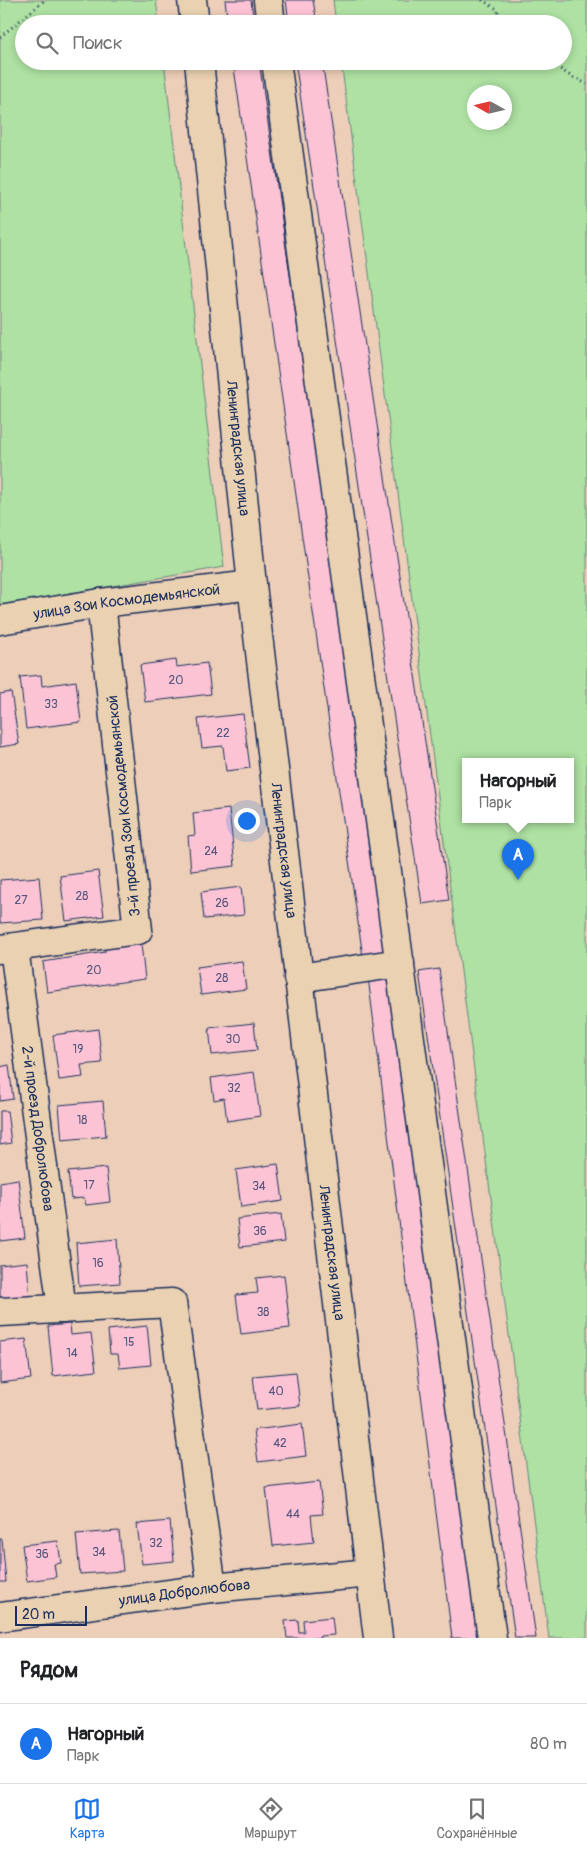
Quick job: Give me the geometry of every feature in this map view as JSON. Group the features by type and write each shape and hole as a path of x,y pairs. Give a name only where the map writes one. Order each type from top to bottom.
{"street":[{"path":"192,0 194,15"},
{"path":"268,0 270,15"},
{"name":"Ленинградская улица","path":"200,70 252,585 378,1638"},
{"path":"277,70 492,1638"},
{"name":"улица Зои Космодемьянской","path":"0,620 101,603 252,585"},
{"name":"3-й проезд Зои Космодемьянской","path":"7,949 138,930 101,603"},
{"name":"2-й проезд Добролюбова","path":"7,949 62,1309"},
{"path":"298,978 400,963"},
{"path":"0,1312 172,1302 212,1588"},
{"name":"улица Добролюбова","path":"0,1617 212,1588 370,1573"}],"path":[{"path":"26,15 45,0"},
{"path":"482,0 497,9 499,15"},
{"path":"0,36 15,24"},
{"path":"561,70 572,78 587,84"}],"green space":[{"path":"0,0 156,0 158,15 15,15 15,70 165,70 224,567 0,605"},
{"path":"333,0 587,0 587,1638 549,1638 342,70 572,70 572,15 335,15"}],"building":[{"path":"225,0 251,0 253,15 227,15"},
{"path":"286,0 313,0 316,15 288,15"},
{"path":"234,70 260,70 388,953 363,957"},
{"path":"296,70 323,70 449,900 422,904"},
{"path":"176,660 177,667 207,663 211,694 145,702 140,665"},
{"path":"41,675 42,686 76,681 81,722 26,729 20,677"},
{"path":"11,692 19,744 0,747 0,694"},
{"path":"243,714 250,768 226,771 223,746 202,748 198,719"},
{"path":"229,809 235,866 191,871 188,836 195,835 193,813"},
{"path":"98,871 104,916 66,921 60,876"},
{"path":"39,877 43,920 0,923 0,880"},
{"path":"241,887 244,915 204,919 201,892"},
{"path":"141,944 145,979 47,992 43,962 105,952 105,949"},
{"path":"242,961 246,989 201,995 197,967"},
{"path":"439,969 536,1638 515,1638 419,972"},
{"path":"391,973 477,1638 452,1638 368,977"},
{"path":"254,1023 257,1050 212,1055 209,1028"},
{"path":"98,1029 102,1063 81,1065 83,1077 59,1080 53,1035"},
{"path":"9,1065 13,1099 0,1101 0,1067"},
{"path":"254,1072 260,1116 227,1121 224,1098 214,1100 211,1078"},
{"path":"103,1101 106,1136 62,1140 59,1105"},
{"path":"0,1111 7,1111 11,1143 0,1145"},
{"path":"278,1164 283,1201 241,1207 236,1170"},
{"path":"106,1168 110,1202 86,1205 84,1198 71,1199 68,1172"},
{"path":"18,1179 25,1238 0,1241 0,1182"},
{"path":"281,1214 284,1242 240,1247 237,1219"},
{"path":"117,1239 120,1283 79,1286 76,1243"},
{"path":"27,1262 30,1299 0,1301 0,1265"},
{"path":"284,1275 290,1328 241,1334 236,1295 258,1293 256,1278"},
{"path":"70,1324 71,1335 91,1333 96,1371 53,1376 48,1326"},
{"path":"147,1326 151,1365 120,1368 118,1354 110,1354 108,1330"},
{"path":"26,1339 31,1379 0,1383 0,1342"},
{"path":"296,1372 300,1406 257,1410 253,1376"},
{"path":"302,1424 306,1456 258,1462 254,1430"},
{"path":"319,1482 323,1514 311,1515 314,1542 273,1546 266,1488"},
{"path":"170,1521 174,1561 142,1564 137,1524"},
{"path":"119,1531 123,1571 80,1574 76,1534"},
{"path":"0,1539 2,1539 6,1582 0,1582"},
{"path":"58,1541 61,1563 54,1564 56,1577 27,1581 22,1545"},
{"path":"332,1617 334,1635 320,1636 320,1638 287,1638 285,1621 298,1620 299,1632 304,1632 303,1620"}],"place":[{"name":"Нагорный","path":"518,880"}]}
